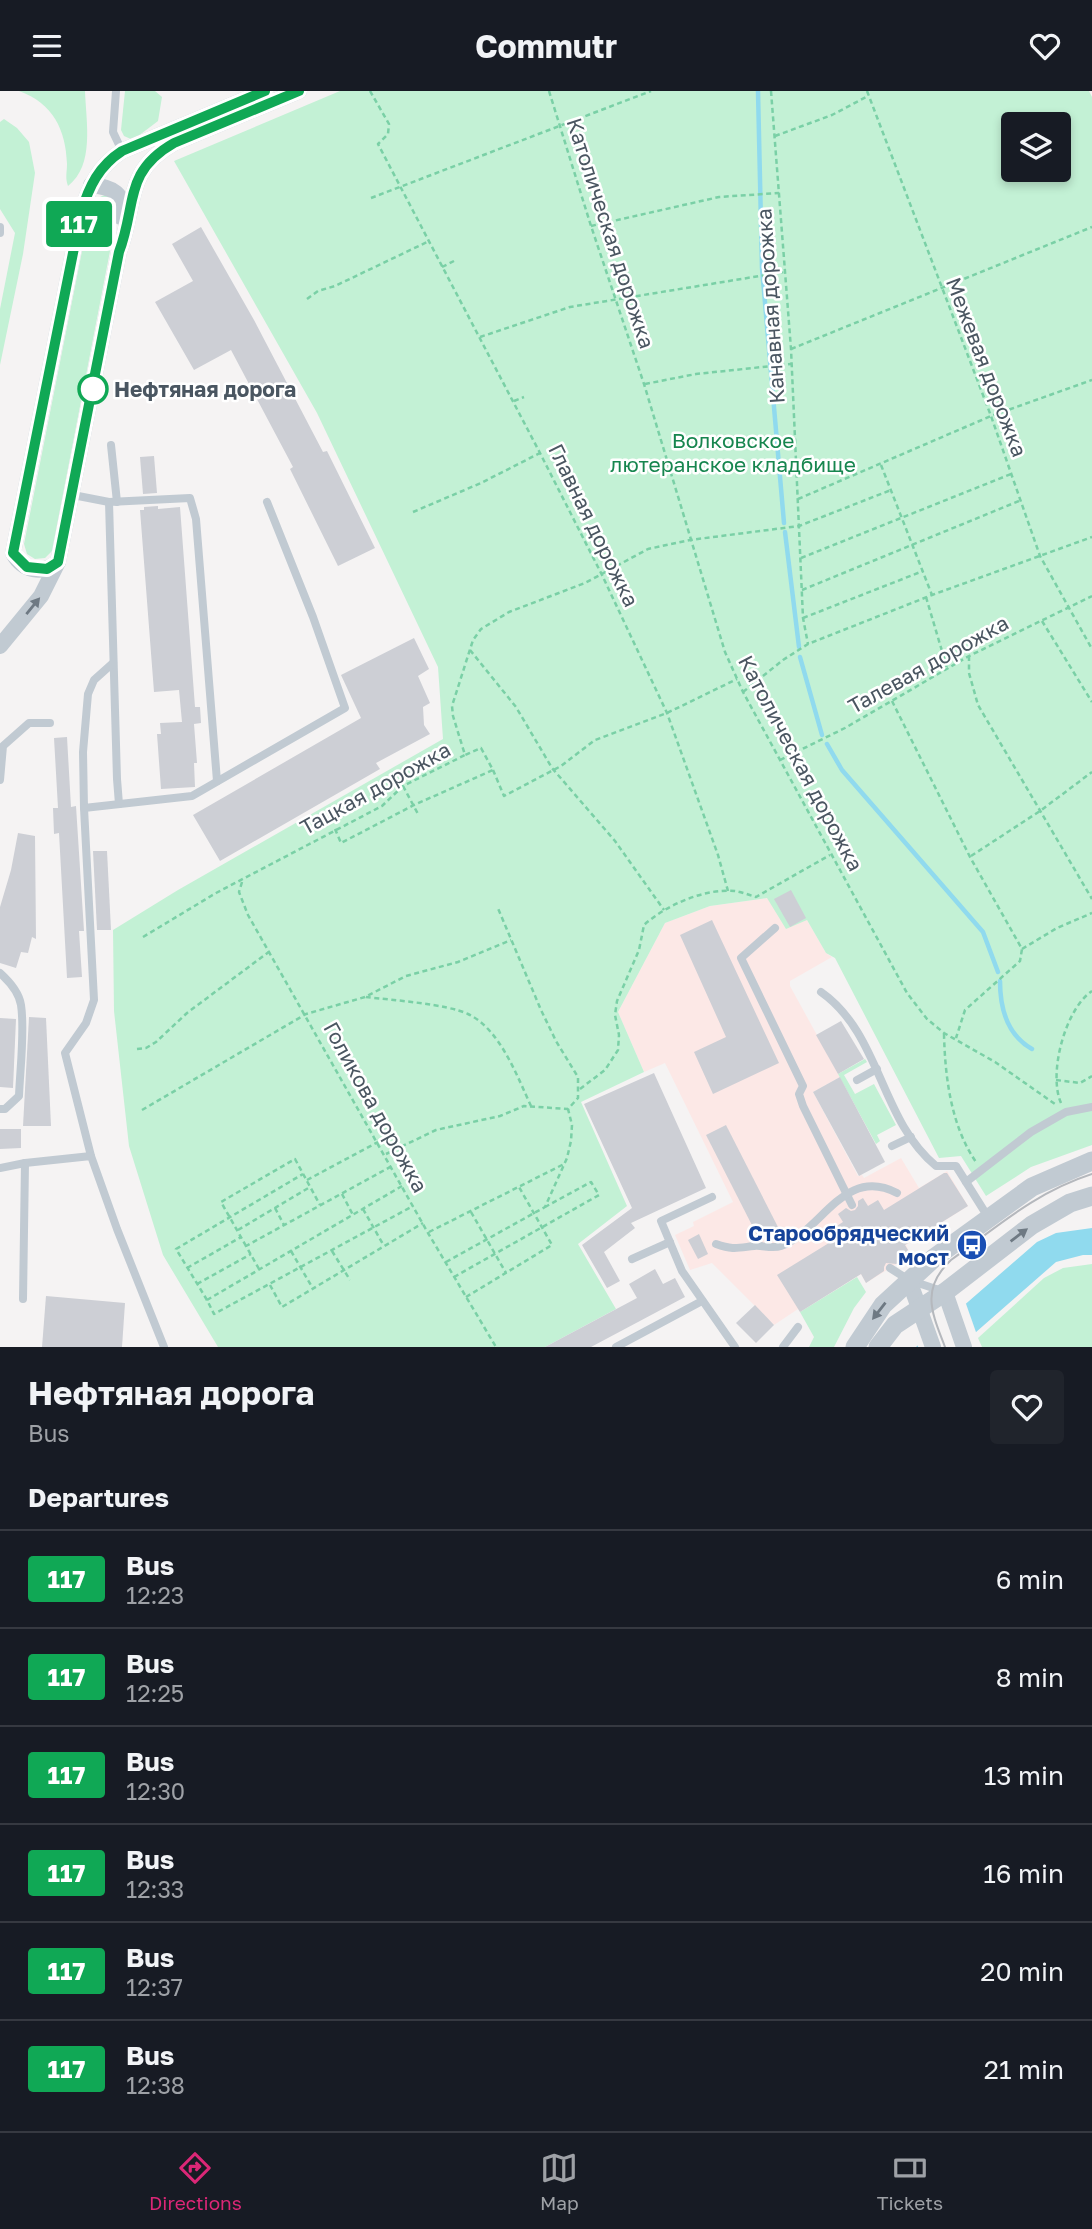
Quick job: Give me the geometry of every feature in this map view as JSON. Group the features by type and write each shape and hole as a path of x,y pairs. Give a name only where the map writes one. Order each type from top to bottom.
{"street":[{"path":"58,562 47,569 33,569 21,564 13,553 81,213 91,185 104,165 122,151 265,91"},
{"path":"0,646 41,596 58,562 119,252 125,237 136,183 149,160 162,150 182,139 299,91"},
{"path":"91,185 113,191 122,201 117,235 119,252"},
{"path":"855,1347 883,1305 909,1280 988,1217 1045,1179 1092,1161"},
{"path":"878,1347 895,1325 945,1292 1053,1212 1092,1196"},
{"path":"909,1280 931,1340"},
{"path":"945,1292 964,1347"}],"lane":[{"path":"116,91 113,132 122,151"},
{"path":"0,227 0,233"},
{"path":"111,445 113,663 119,804"},
{"path":"73,495 113,502 190,498 196,519 217,781"},
{"path":"84,808 192,796 345,708 313,617 267,502"},
{"path":"113,663 94,680 88,694 83,752 94,1000 86,1023 65,1053 91,1156 164,1347"},
{"path":"0,780 3,746 29,723 50,723"},
{"path":"775,928 741,958 803,1086 799,1094 803,1106 852,1205"},
{"path":"0,973 17,992 21,1005 21,1023 19,1096 5,1109 0,1109"},
{"path":"821,992 848,1015 922,1155 936,1166 956,1166 988,1217"},
{"path":"857,1080 877,1069"},
{"path":"966,1182 1031,1132 1066,1112 1092,1108"},
{"path":"892,1146 911,1137"},
{"path":"0,1168 91,1156"},
{"path":"23,1299 25,1163"},
{"path":"716,1244 733,1250 758,1245 778,1248 798,1237 846,1193 884,1186 897,1193"},
{"path":"712,1197 661,1221 682,1271 735,1347"},
{"path":"632,1259 670,1242"},
{"path":"890,1268 909,1280 945,1292"},
{"path":"616,1347 702,1301"},
{"path":"783,1347 798,1327"}],"path":[{"name":"Главная дорожка","path":"370,91 389,124 388,134 378,144 514,401 602,575 667,713 718,855 727,891"},
{"name":"Католическая дорожка","path":"549,91 644,384 725,652 743,692 907,993 926,1019 1066,1112"},
{"path":"371,198 651,91"},
{"name":"Канавная дорожка","path":"771,91 791,349 803,618 808,644"},
{"name":"Межевая дорожка","path":"867,91 940,289 991,416 1040,556 1092,649"},
{"path":"774,136 832,115 869,96"},
{"path":"591,226 719,197 779,193"},
{"path":"791,349 1092,227"},
{"path":"307,299 318,291 335,286 428,242"},
{"path":"442,267 454,261"},
{"path":"480,337 570,307 784,272"},
{"path":"644,384 696,374 791,365"},
{"path":"798,499 991,416 1092,380"},
{"path":"514,401 524,397"},
{"path":"413,512 481,483 540,453"},
{"path":"880,464 932,595"},
{"path":"801,558 1011,474"},
{"name":"Тацкая дорожка","path":"143,937 230,886 382,806 403,786 465,755 452,706 476,634 492,621 602,575 648,548 799,526 891,490"},
{"path":"802,590 1020,500"},
{"path":"743,692 808,644 926,597 1092,537"},
{"path":"803,618 923,571"},
{"name":"Талевая дорожка","path":"780,760 845,728 969,656 1092,596"},
{"path":"926,597 947,668"},
{"path":"1042,620 1092,702"},
{"path":"470,650 516,707 552,768 615,841 664,910"},
{"path":"969,656 978,705 1092,899"},
{"path":"465,755 481,748 504,796 566,762 595,740 667,713 737,679"},
{"path":"892,701 970,857 1022,949 1020,961 965,1010 956,1038"},
{"path":"335,829 341,843 414,805 493,770"},
{"path":"970,857 1040,811 1092,772"},
{"path":"403,786 418,814"},
{"path":"580,1089 605,1070 618,1049 619,1035 615,1015 617,1001 639,950 644,925 664,910 702,894 737,891 756,897 831,854"},
{"path":"230,886 239,892 244,880"},
{"name":"Голикова дорожка","path":"239,892 248,915 386,1154 428,1233 496,1347"},
{"path":"497,906 541,1010 578,1077 578,1098 568,1109"},
{"path":"1022,949 1057,928 1092,913"},
{"path":"142,1110 306,1014 365,997 406,976 458,962 511,940"},
{"path":"137,1049 146,1048 156,1042 187,1013 270,951"},
{"path":"1066,1112 1055,1090 1057,1064 1075,1008 1084,996 1092,991"},
{"path":"365,997 467,1013 485,1027 510,1061 531,1106"},
{"path":"944,1033 949,1089 954,1111 971,1155 981,1171"},
{"path":"1056,1080 1080,1083 1092,1076"},
{"path":"386,1154 436,1130 500,1116 524,1106 568,1109"},
{"path":"545,1207 571,1141 572,1125 568,1109"},
{"path":"307,1180 378,1141"},
{"path":"259,1269 221,1202 295,1159 320,1205"},
{"path":"428,1233 564,1164"},
{"path":"246,1246 392,1166"},
{"path":"303,1174 176,1249 214,1314 413,1206"},
{"path":"446,1262 591,1182 599,1195 454,1277"},
{"path":"207,1300 402,1186"},
{"path":"237,1230 310,1187"},
{"path":"466,1297 552,1245 519,1187"},
{"path":"342,1194 353,1215"},
{"path":"275,1208 284,1225"},
{"path":"363,1209 384,1246"},
{"path":"470,1212 506,1273"},
{"path":"270,1285 282,1307 423,1223"},
{"path":"187,1268 241,1237"},
{"path":"291,1251 313,1288"},
{"path":"332,1251 350,1280"},
{"path":"197,1284 251,1254"}],"shaded area":[{"path":"767,898 807,920 826,953 832,957 790,981 790,986 840,1077 813,1092 858,1176 862,1175 864,1178 901,1158 919,1188 947,1171 968,1206 906,1245 911,1255 866,1283 861,1274 774,1325 712,1263 690,1270 675,1235 694,1226 693,1222 733,1202 665,1063 644,1072 618,1012 665,923 710,906"}],"green space":[{"path":"19,91 85,91 86,155 77,177 68,186 64,140 55,119 41,103"},
{"path":"125,91 155,91 162,97 158,121 133,140 124,136 121,130"},
{"name":"Волковское лютеранское кладбище","path":"340,91 1089,91 1092,97 1092,1145 1031,1167 986,1196 961,1156 939,1158 835,958 826,953 807,920 786,929 767,898 710,906 665,923 618,1012 644,1072 581,1102 627,1206 578,1244 616,1309 545,1347 218,1347 163,1255 129,1146 114,1011 113,930 443,739 438,667 317,413 174,161"},
{"path":"4,119 17,128 29,142 35,173 23,254 0,365 0,309 15,233 0,209 0,122"},
{"path":"105,195 112,196 117,215 52,551 45,558 35,559 27,554 24,544 88,218 92,206"},
{"path":"865,1059 867,1062 844,1075 855,1094 874,1084 896,1125 877,1135 880,1141 876,1144 838,1074"},
{"path":"1092,1264 1092,1347 982,1347 978,1338 1044,1278 1063,1268"},
{"path":"857,1277 866,1292 854,1308 834,1347 809,1347 814,1337 800,1312"}],"water":[{"path":"1092,1228 1092,1255 1056,1262 959,1347 916,1347 1037,1242 1056,1233"}],"pier":[{"name":"Старообрядческий мост","path":"965,1301 977,1335 964,1347 918,1347 917,1342"}],"building":[{"path":"201,227 254,320 323,452 327,451 375,548 338,566 290,469 293,467 231,350 194,370 155,302 193,281 172,244"},
{"path":"154,456 157,493 143,494 140,457"},
{"path":"158,506 158,509 180,507 195,707 200,707 201,723 194,724 197,763 194,763 195,787 161,789 157,734 161,734 160,723 182,722 179,690 154,692 140,510"},
{"path":"414,638 429,669 418,676 430,703 423,707 424,725 430,734 376,763 380,769 220,861 193,815 361,718 341,675"},
{"path":"67,737 71,807 76,806 84,931 79,931 82,977 67,978 59,833 54,834 53,808 58,808 54,738"},
{"path":"18,833 35,836 36,939 32,937 28,953 21,952 16,968 0,963 0,907"},
{"path":"93,851 107,851 111,930 97,930"},
{"path":"791,890 806,918 790,927 774,899"},
{"path":"712,920 779,1063 713,1094 694,1052 726,1037 680,935"},
{"path":"29,1017 46,1018 51,1126 23,1126"},
{"path":"0,1018 16,1019 13,1088 0,1087"},
{"path":"841,1021 864,1059 838,1074 816,1035"},
{"path":"654,1073 706,1188 631,1223 635,1228 604,1252 620,1281 607,1288 582,1245 632,1208 584,1104"},
{"path":"840,1077 885,1162 859,1176 813,1092"},
{"path":"726,1125 779,1229 759,1239 706,1135"},
{"path":"0,1129 21,1129 21,1148 0,1149"},
{"path":"947,1173 968,1206 905,1245 911,1255 896,1264 886,1263 884,1271 866,1283 861,1274 800,1312 777,1275 837,1238 832,1229 843,1222 838,1214 846,1208 855,1210 858,1201 863,1198 868,1206 878,1200 884,1210"},
{"path":"699,1234 708,1254 698,1259 688,1240"},
{"path":"655,1269 663,1284 675,1278 685,1297 591,1347 545,1347 637,1298 629,1284"},
{"path":"46,1296 125,1303 122,1347 42,1347"},
{"path":"755,1305 774,1325 756,1343 736,1323"}],"waterway":[{"path":"758,91 762,268 784,523"},
{"path":"785,532 799,647"},
{"path":"800,657 822,735"},
{"path":"827,744 842,770 983,932 998,972"},
{"path":"1000,981 1001,1001 1011,1029 1032,1049"}],"tram line":[{"path":"945,1347 931,1302 935,1281 941,1271 951,1260 1035,1200 1092,1174"}],"bus line":[{"name":"117","path":"265,91 122,151 104,165 91,185 81,213 13,553 21,564 40,570 58,562 119,252 125,237 131,199 141,171 149,160 174,143 299,91"}],"place":[{"name":"Нефтяная дорога","path":"93,389"},
{"name":"Старообрядческий мост","path":"972,1245"}]}
